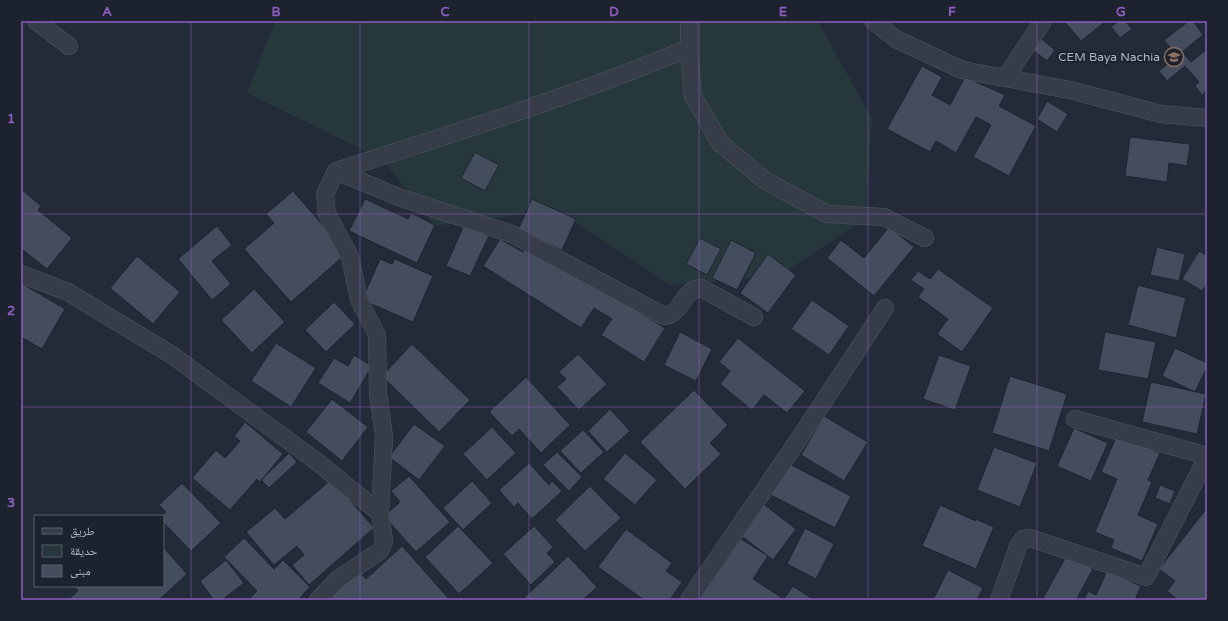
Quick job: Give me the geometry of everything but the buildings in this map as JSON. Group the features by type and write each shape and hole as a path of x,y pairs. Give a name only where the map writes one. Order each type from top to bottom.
{"street":[{"path":"36,21 69,46"},
{"path":"689,21 689,48 693,96 720,144 766,181 827,214 884,217 925,238"},
{"path":"873,21 896,39 962,70 1070,90 1161,114 1207,118"},
{"path":"1006,77 1043,21"},
{"path":"318,600 338,579 380,551 384,541 380,512 384,436 378,393 377,335 359,300 350,257 327,214 325,194 336,172 563,96 637,70 689,48"},
{"path":"336,172 401,198 512,234 664,316 670,316 676,311 692,290 701,288 754,317"},
{"path":"21,274 68,292 172,355 316,461 380,512"},
{"path":"690,600 885,308"},
{"path":"999,600 1018,547 1023,539 1030,538 1146,577 1207,456 1076,419"}],"green space":[{"path":"275,21 818,21 872,119 865,219 779,276 670,285 557,210 435,226 382,159 247,93"}],"place":[{"name":"CEM Baya Nachia","path":"1174,57"}]}
